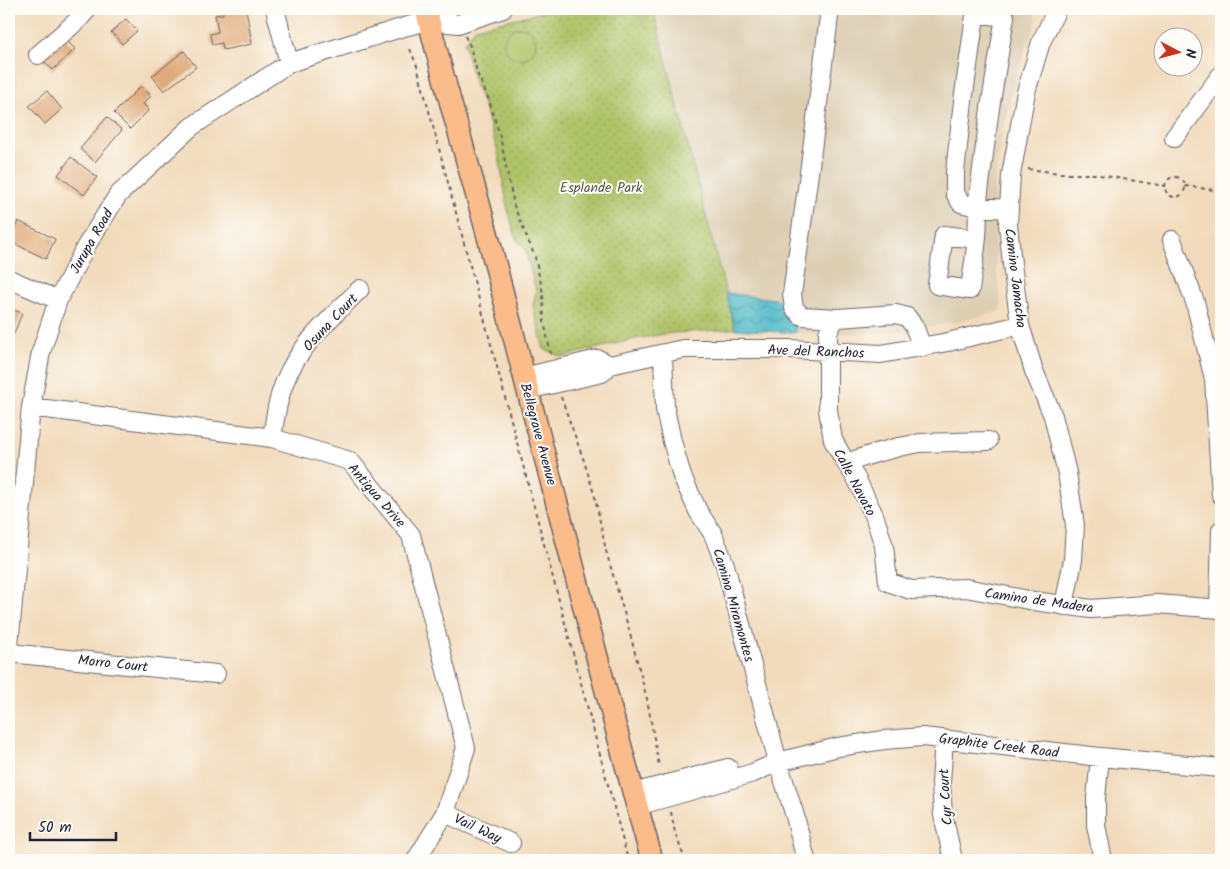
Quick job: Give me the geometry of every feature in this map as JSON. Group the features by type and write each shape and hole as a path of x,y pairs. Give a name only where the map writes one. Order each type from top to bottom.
{"main road":[{"name":"Bellegrave Avenue","path":"427,15 490,245 652,860"}],"street":[{"path":"38,54 78,20 86,9"},
{"path":"274,9 289,63"},
{"path":"427,15 449,9"},
{"path":"427,15 458,24 502,9"},
{"path":"830,9 792,294 794,308 802,316 838,318 896,314 907,317 914,326 922,347"},
{"name":"Camino Jamacha","path":"1057,9 1041,42 1026,92 1012,175 1008,224 1020,325 1034,371 1053,416 1067,473 1075,525 1073,560 1064,606"},
{"path":"976,239 977,208 990,108 1006,17 976,11 955,172 955,193 961,203 977,208 1009,209"},
{"name":"Jurupa Road","path":"9,645 31,407 41,352 58,300 86,246 118,195 191,127 289,63 404,27 427,15"},
{"path":"1174,138 1221,75"},
{"path":"1172,240 1195,302 1214,379 1221,468 1221,495"},
{"path":"9,279 58,300"},
{"name":"Osuna Court","path":"272,438 275,414 285,380 299,356 313,336 360,289"},
{"name":"Calle Navato","path":"838,318 832,324 828,333 828,410 833,440 856,478 874,515 884,546 888,582"},
{"name":"Ave del Ranchos","path":"526,384 598,359 610,365 683,350 791,349 882,354 1020,325"},
{"name":"Camino Miramontes","path":"662,354 665,409 672,441 682,476 698,511 713,534 725,565 806,860"},
{"name":"Antigua Drive","path":"31,407 272,438 350,461 411,535 466,748 445,813 416,860"},
{"path":"846,463 884,451 920,443 988,441"},
{"path":"1220,609 1221,530"},
{"name":"Camino de Madera","path":"888,582 911,590 966,588 1034,601 1092,609 1157,604 1220,609"},
{"name":"Morro Court","path":"9,653 216,674"},
{"name":"Graphite Creek Road","path":"635,799 753,774 778,762 838,747 884,740 923,737 1100,757 1221,768"},
{"name":"Cyr Court","path":"944,739 941,783 943,815 952,855"},
{"path":"1100,757 1096,798 1096,824 1103,860"},
{"name":"Vail Way","path":"445,813 511,843"}],"path":[{"path":"462,32 470,46 478,75 488,98 500,136 514,206 535,257 543,293 544,322 551,355"},
{"path":"410,49 417,66 447,176 628,860"},
{"path":"1026,168 1069,174 1094,174 1165,186"},
{"path":"1175,176 1183,181 1185,186 1183,193 1174,197 1168,195 1165,186 1169,178 1175,176"},
{"path":"1185,186 1221,191"},
{"path":"561,397 595,498 610,564 647,699 660,766"},
{"path":"670,808 675,833 685,860"}],"shaded area":[{"path":"653,9 1029,9 1034,11 1037,20 1024,52 1009,102 995,177 994,224 997,274 1002,307 999,312 927,328 902,331 854,334 795,333 796,323 788,321 783,312 783,300 726,293"}],"green space":[{"name":"Esplande Park","path":"554,9 653,9 735,329 672,333 635,339 562,357 544,349 533,306 536,291 525,249 516,239 507,206 499,156 483,103 474,83 464,43 475,28"},
{"path":"520,27 526,28 531,32 535,37 535,49 531,54 526,58 520,59 514,58 509,54 505,49 504,43 505,37 509,32 514,28"}],"water":[{"path":"726,293 783,300 783,312 788,321 796,323 795,333 735,329"}],"building":[{"path":"222,9 246,9 252,44 223,50 222,43 212,45 210,34 218,32 215,15 223,14"},
{"path":"312,9 330,9 330,10 313,13"},
{"path":"126,19 137,31 122,44 111,32"},
{"path":"64,38 75,49 53,70 42,60"},
{"path":"184,51 196,67 164,91 152,76"},
{"path":"141,86 151,96 143,104 149,110 130,129 114,113"},
{"path":"47,91 62,109 45,124 29,106"},
{"path":"107,117 122,130 95,162 80,149"},
{"path":"71,157 97,177 84,195 58,175"},
{"path":"18,221 55,239 46,259 9,241"},
{"path":"9,308 22,313 14,334 9,331"}]}
